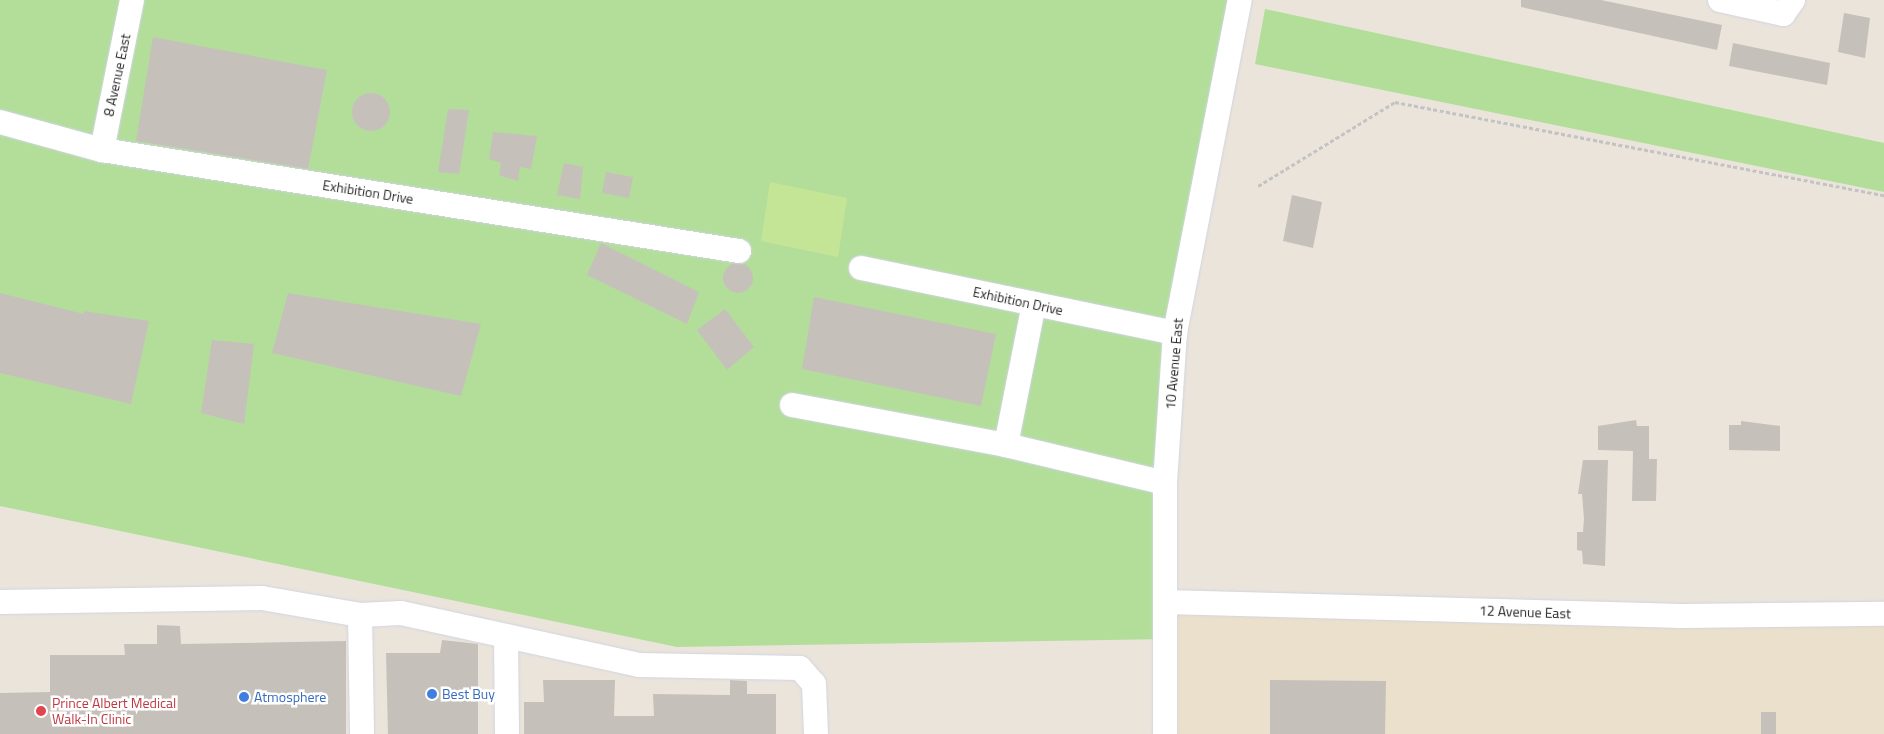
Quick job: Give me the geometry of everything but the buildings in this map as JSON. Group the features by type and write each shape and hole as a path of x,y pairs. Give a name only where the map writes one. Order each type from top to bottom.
{"street":[{"name":"8 Avenue East","path":"102,150 132,0"},
{"name":"10 Avenue East","path":"1165,734 1165,483 1175,333 1240,0"},
{"path":"1720,0 1783,14 1793,0"},
{"name":"Exhibition Drive","path":"0,122 102,150 739,251"},
{"name":"Exhibition Drive","path":"861,268 1175,333"},
{"path":"1006,445 1034,304"},
{"path":"792,405 1006,445 1165,483"},
{"path":"0,602 262,598 360,615 401,613 639,665 800,668 814,684 816,734"},
{"name":"12 Avenue East","path":"1166,602 1681,616 1884,614"},
{"path":"360,615 362,734"},
{"path":"506,636 507,734"}],"path":[{"path":"1258,186 1396,102 1884,195"}],"shaded area":[{"path":"1166,602 1884,610 1884,734 1170,734"}],"green space":[{"path":"0,0 1237,0 1170,328 1166,639 677,647 0,506"},
{"path":"1265,9 1884,143 1884,192 1255,64"},
{"path":"770,182 847,198 838,257 761,241"}],"place":[{"name":"Best Buy","path":"432,694"},
{"name":"Atmosphere","path":"244,697"},
{"name":"Prince Albert Medical Walk-In Clinic","path":"41,711"}]}
